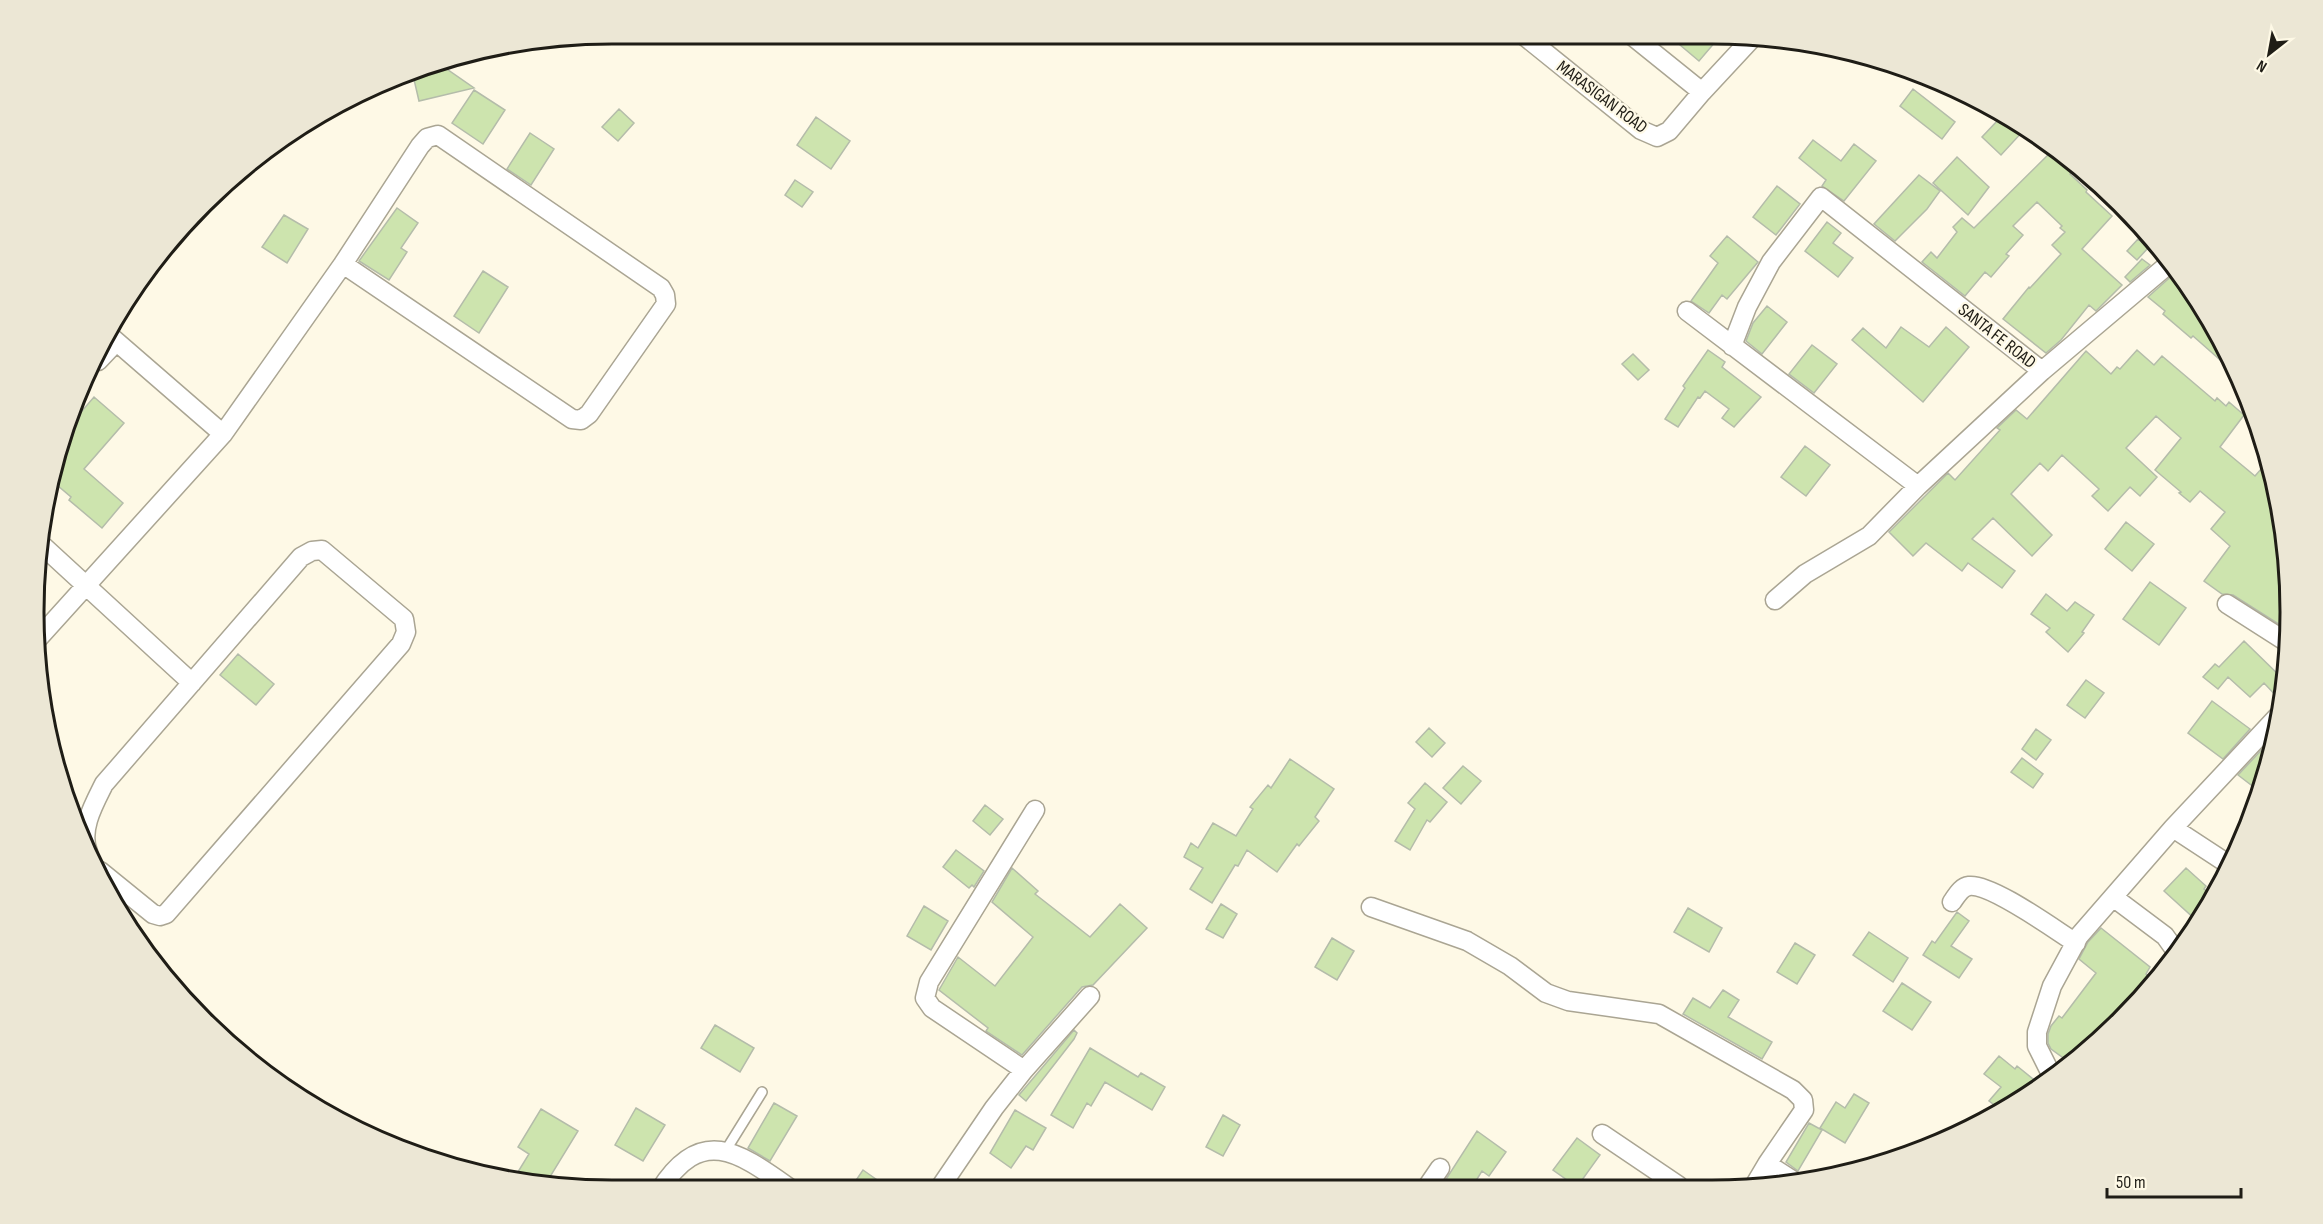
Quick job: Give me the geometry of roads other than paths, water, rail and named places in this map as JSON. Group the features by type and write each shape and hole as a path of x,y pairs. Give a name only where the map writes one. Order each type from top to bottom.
{"street":[{"name":"MARASIGAN ROAD","path":"1534,44 1641,130 1658,137 1669,131 1746,45"},
{"path":"1642,44 1702,92"},
{"path":"45,631 223,434 343,264 427,138 438,135 661,288 666,304 589,414 581,420 572,419 343,264"},
{"name":"SANTA FE ROAD","path":"1732,346 1747,307 1771,262 1821,197 2042,371 2164,268"},
{"path":"1687,311 1918,486"},
{"path":"114,340 223,434"},
{"path":"1774,600 1805,574 1869,536 1918,486 2042,371"},
{"path":"47,550 192,683"},
{"path":"86,828 90,812 104,784 301,557 312,551 322,550 404,619 406,632 401,644 166,914 160,916 153,914 111,880"},
{"path":"2227,604 2279,637"},
{"path":"2049,1069 2037,1046 2037,1032 2052,986 2076,943 2173,828 2268,727"},
{"path":"1024,1070 932,1008 926,998 929,982 1035,810"},
{"path":"2173,828 2222,860"},
{"path":"1953,902 1962,888 1970,886 1981,888 2001,896 2076,943"},
{"path":"2113,897 2165,936 2171,945"},
{"path":"1371,907 1467,941 1510,966 1546,993 1568,1001 1659,1014 1793,1090 1803,1100 1804,1110 1759,1178"},
{"path":"945,1180 994,1108 1024,1070 1090,996"},
{"path":"1602,1134 1670,1180"},
{"path":"667,1180 676,1167 691,1155 726,1150 748,1159 778,1180"},
{"path":"1767,1164 1786,1176"},
{"path":"1432,1180 1440,1168"}],"lane":[{"path":"726,1150 762,1092"}]}
